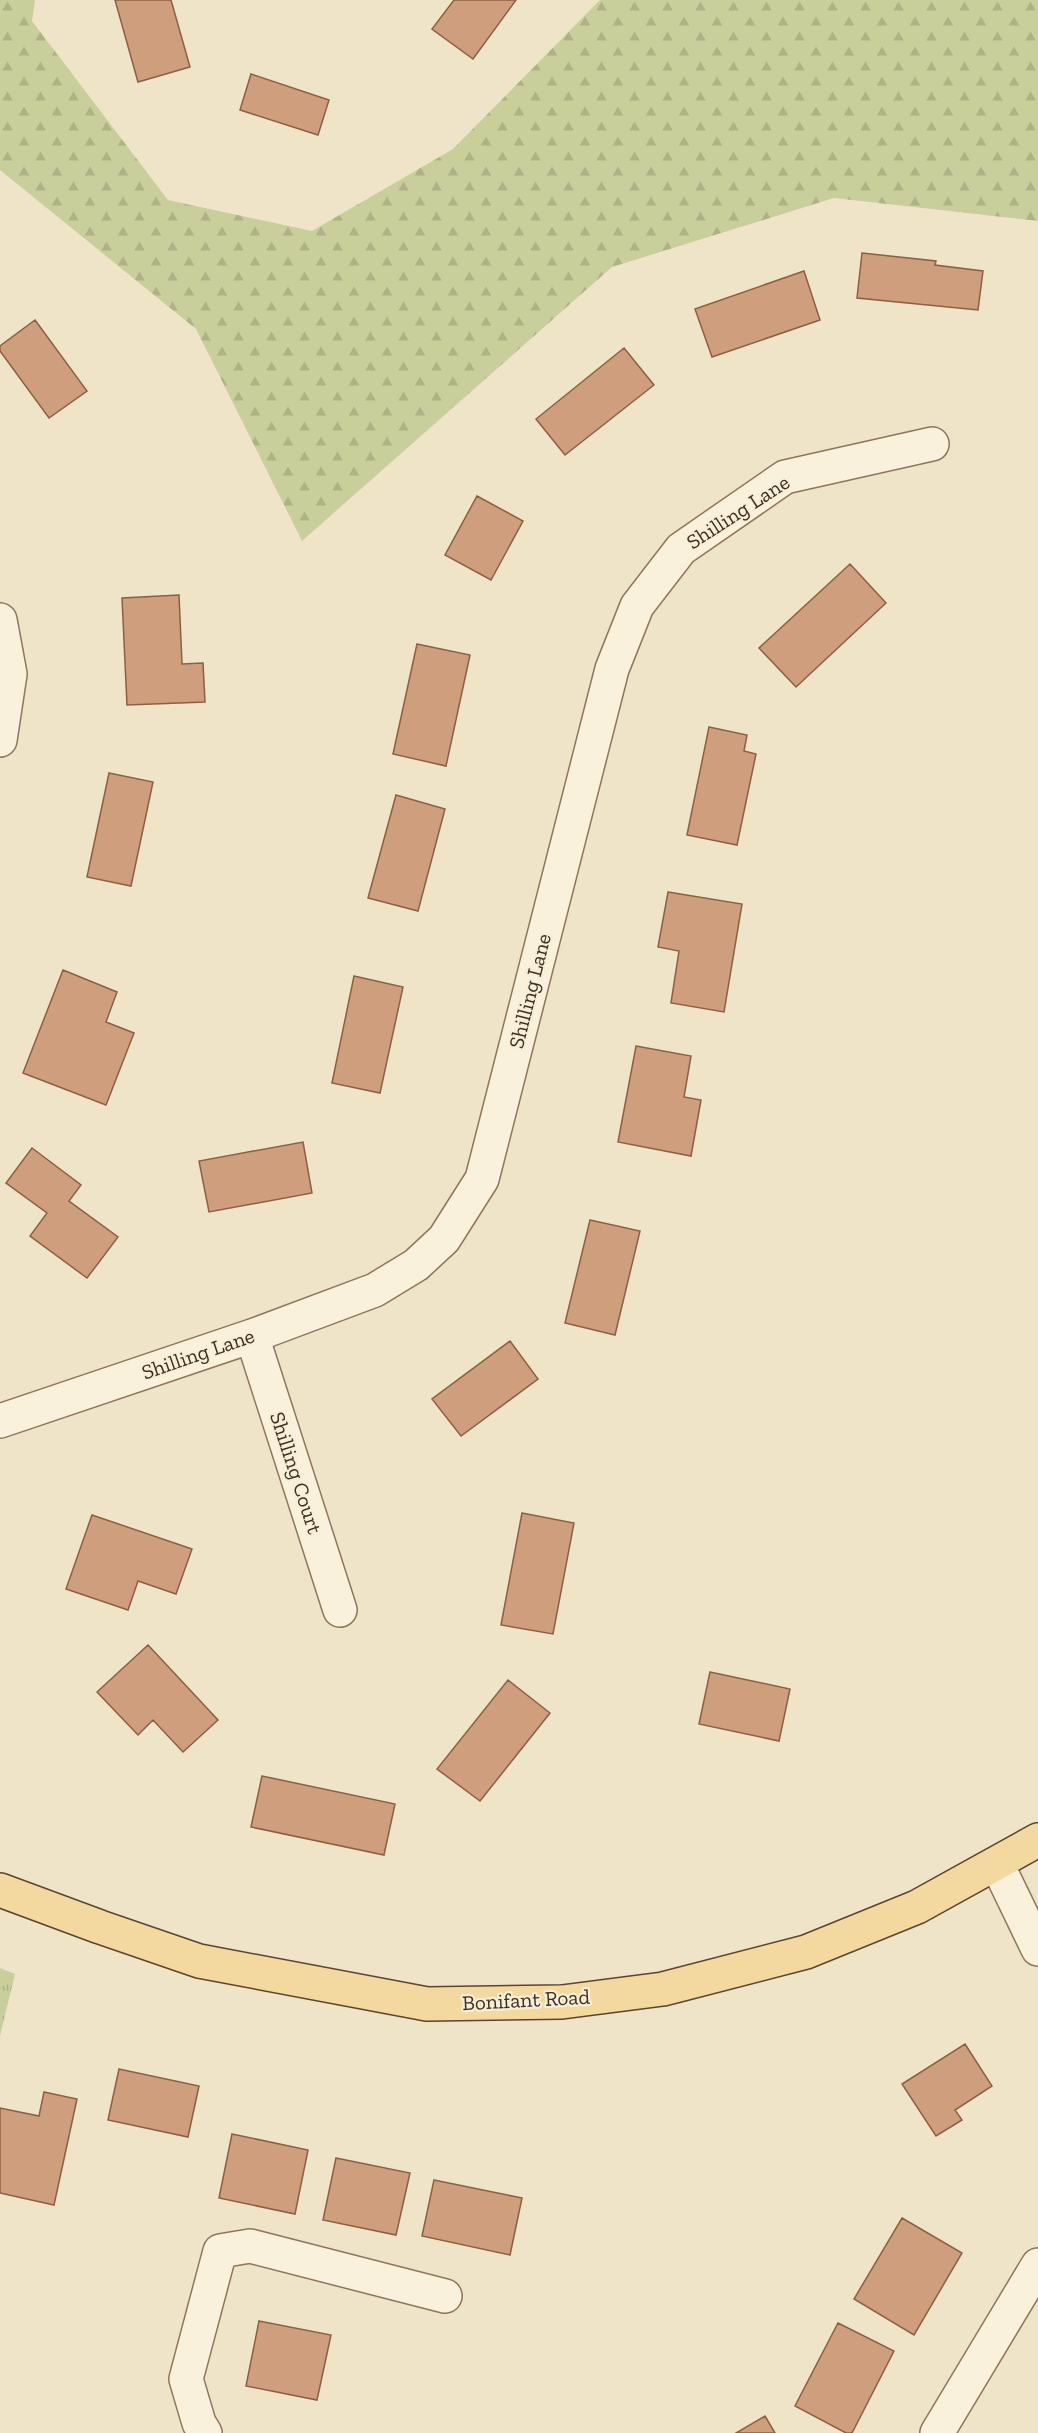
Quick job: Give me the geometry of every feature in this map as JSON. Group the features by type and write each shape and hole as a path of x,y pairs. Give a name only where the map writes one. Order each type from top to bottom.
{"main road":[{"name":"Bonifant Road","path":"0,1890 199,1961 427,2004 562,2002 663,1989 806,1952 917,1907 1038,1840"}],"street":[{"name":"Shilling Lane","path":"0,1421 252,1336 375,1290 416,1265 444,1239 482,1179 612,669 637,606 681,549 785,477 932,444"},
{"path":"0,620 10,674 0,740"},
{"name":"Shilling Court","path":"252,1336 340,1610"},
{"path":"997,1864 1038,1949"},
{"path":"205,2433 199,2422 186,2379 220,2251 250,2246 445,2296"},
{"path":"937,2433 1038,2265"}],"green space":[{"path":"0,0 35,0 32,21 168,200 312,231 453,149 600,0 1038,0 1038,221 834,198 612,267 302,541 196,329 0,170"},
{"path":"0,1968 15,1974 0,2036"}],"building":[{"path":"115,0 171,0 190,67 138,82"},
{"path":"454,0 516,0 473,59 432,29"},
{"path":"251,74 329,100 318,135 240,110"},
{"path":"862,253 936,261 935,265 983,271 978,310 857,298"},
{"path":"804,271 820,320 712,357 695,309"},
{"path":"35,320 87,391 49,418 0,351 0,346"},
{"path":"624,348 654,385 565,455 536,419"},
{"path":"477,496 523,521 491,580 445,555"},
{"path":"850,564 886,603 796,687 759,648"},
{"path":"179,595 182,664 203,663 205,702 127,705 122,598"},
{"path":"417,644 470,655 446,766 393,754"},
{"path":"709,727 747,735 744,751 756,754 737,845 687,835"},
{"path":"109,773 153,782 131,886 87,877"},
{"path":"396,795 445,809 418,911 368,898"},
{"path":"668,892 742,904 724,1012 671,1003 679,951 658,947"},
{"path":"63,970 117,992 106,1022 134,1033 106,1105 23,1073"},
{"path":"354,976 403,987 380,1093 332,1083"},
{"path":"636,1046 691,1056 684,1097 701,1100 691,1156 618,1142"},
{"path":"303,1142 312,1193 209,1212 199,1161"},
{"path":"32,1148 81,1185 69,1201 118,1237 87,1278 30,1236 47,1213 6,1183"},
{"path":"590,1220 640,1231 615,1335 565,1323"},
{"path":"510,1341 538,1379 461,1436 432,1399"},
{"path":"522,1513 574,1523 553,1634 501,1625"},
{"path":"92,1515 192,1549 176,1594 138,1581 128,1610 66,1589"},
{"path":"148,1645 218,1720 183,1752 153,1720 138,1735 97,1692"},
{"path":"710,1672 790,1689 779,1741 699,1724"},
{"path":"508,1680 550,1713 480,1801 437,1769"},
{"path":"262,1776 395,1804 384,1855 251,1827"},
{"path":"965,2044 992,2086 955,2110 962,2120 936,2136 902,2084"},
{"path":"119,2069 199,2086 188,2137 108,2120"},
{"path":"44,2092 77,2099 54,2205 0,2193 0,2108 39,2116"},
{"path":"232,2134 308,2150 295,2214 219,2198"},
{"path":"336,2158 410,2173 396,2235 323,2220"},
{"path":"434,2180 522,2198 510,2255 422,2236"},
{"path":"902,2218 962,2253 914,2335 854,2299"},
{"path":"259,2321 331,2335 317,2400 246,2386"},
{"path":"838,2323 894,2351 852,2433 846,2433 795,2406"},
{"path":"765,2416 775,2433 736,2433"}]}
